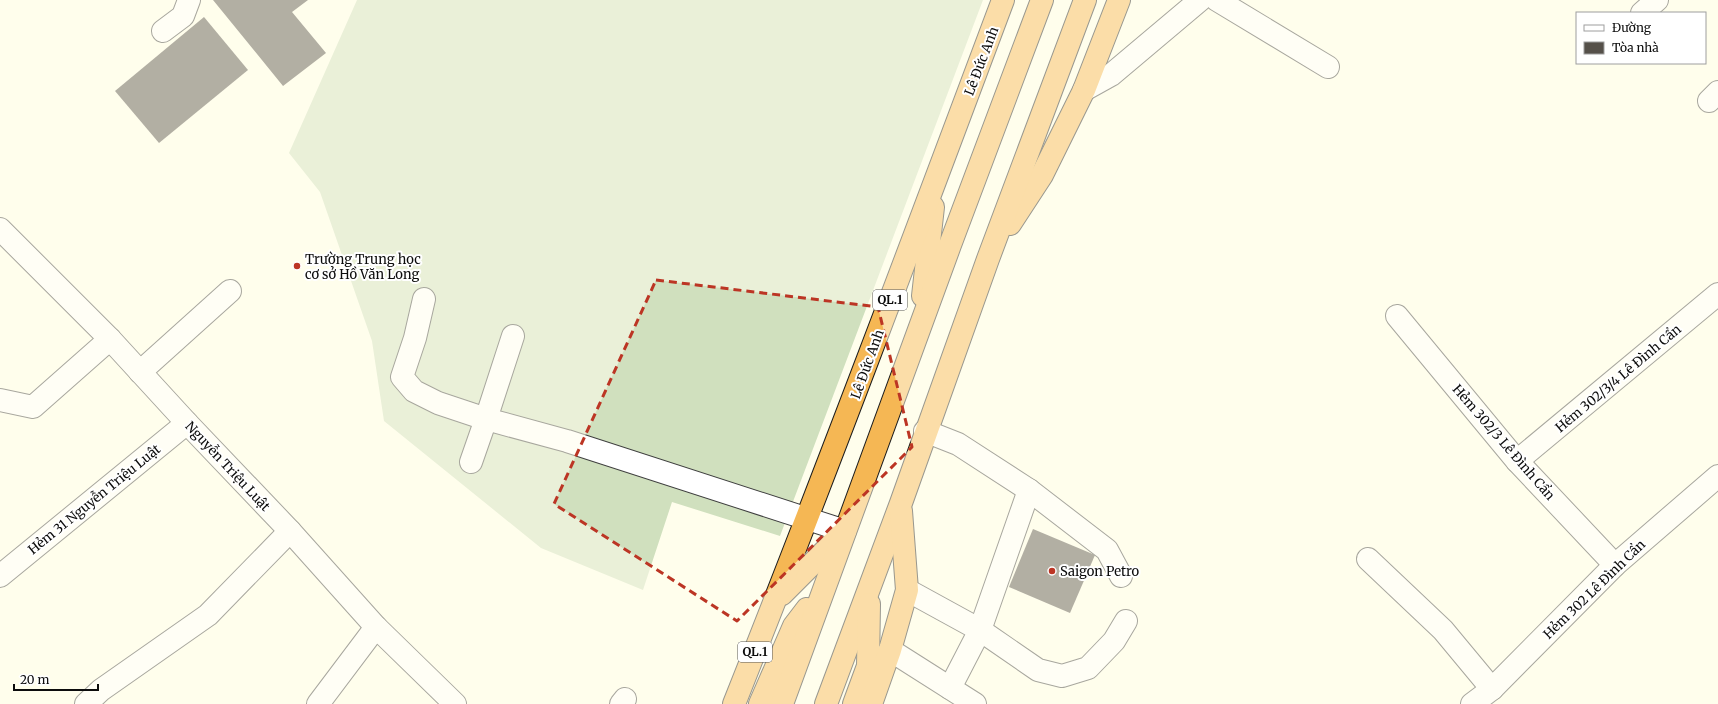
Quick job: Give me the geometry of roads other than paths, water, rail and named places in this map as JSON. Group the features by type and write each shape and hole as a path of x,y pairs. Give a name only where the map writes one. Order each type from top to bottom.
{"highway":[{"name":"Lê Đức Anh","path":"734,704 866,368 915,233 1004,0"},
{"name":"QL.1","path":"760,704 824,586 1042,0"},
{"path":"826,704 901,503 925,431 988,259 1085,0"},
{"path":"988,259 1042,175 1084,90 1119,0"},
{"path":"919,331 936,178"},
{"path":"871,704 890,650 907,590 901,503"},
{"path":"776,600 845,531"},
{"path":"854,704 868,666 870,587"},
{"name":"QL.1","path":"782,704 800,630"}],"street":[{"path":"163,31 183,16 189,0"},
{"path":"1084,90 1111,75 1200,0"},
{"path":"1217,0 1328,66"},
{"path":"1643,12 1657,0"},
{"name":"Nguyễn Triệu Luật","path":"0,229 110,339 187,423 290,531 376,627 455,704"},
{"path":"140,372 230,291"},
{"name":"Hẻm 302/3/4 Lê Đình Cẩn","path":"1517,461 1718,294"},
{"path":"424,299 415,338 402,377 414,391 438,402 486,419 567,441 807,520 845,531"},
{"name":"Hẻm 302/3 Lê Đình Cẩn","path":"1397,316 1517,461 1615,566"},
{"path":"471,462 513,336"},
{"path":"0,400 33,407 110,339"},
{"name":"Hẻm 31 Nguyễn Triệu Luật","path":"0,576 187,423"},
{"path":"925,431 958,444 1029,490 1107,550 1120,576"},
{"name":"Hẻm 302 Lê Đình Cẩn","path":"1472,704 1492,688 1615,566 1718,476"},
{"path":"950,688 980,630 1029,490"},
{"path":"86,704 101,690 208,615 290,531"},
{"path":"1368,559 1443,630 1492,688"},
{"path":"907,590 980,630 1038,670 1062,676 1088,668 1114,641 1126,621"},
{"path":"318,704 376,627"},
{"path":"890,650 975,704"}],"place":[{"name":"Trường Trung học cơ sở Hồ Văn Long","path":"297,266"},
{"name":"Saigon Petro","path":"1052,571"}]}
